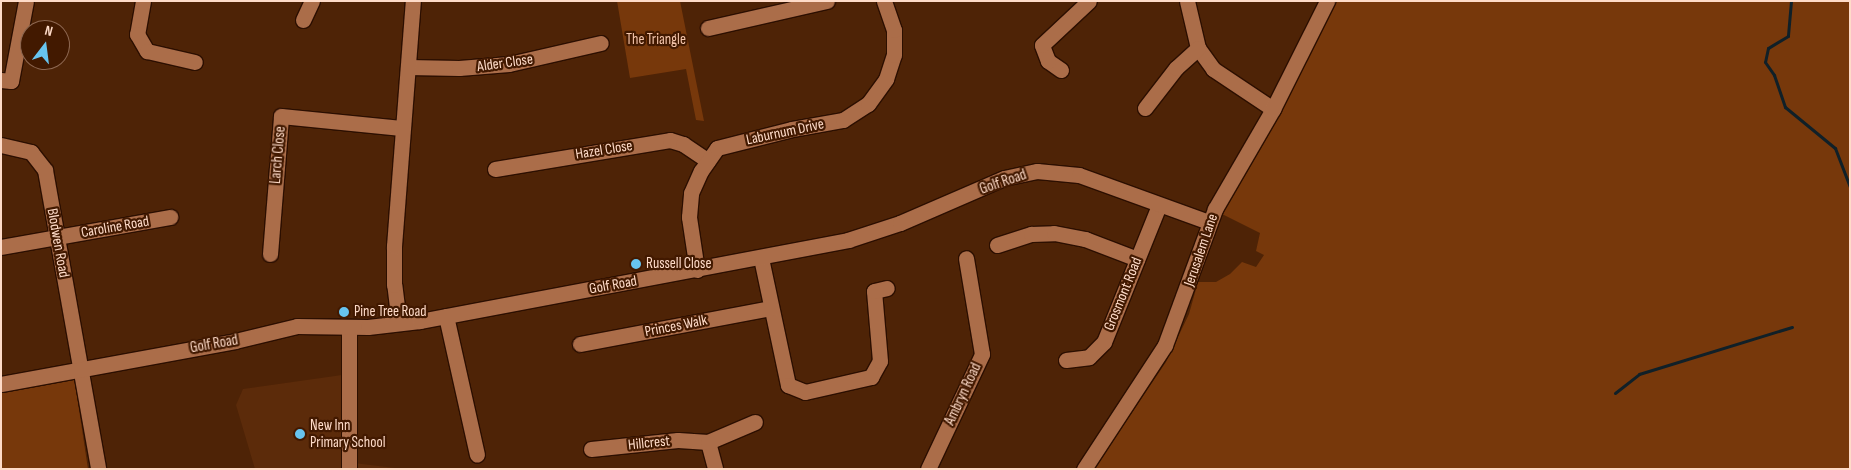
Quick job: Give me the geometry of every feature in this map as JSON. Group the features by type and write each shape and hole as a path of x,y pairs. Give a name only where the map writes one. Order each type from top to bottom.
{"street":[{"path":"1,80 11,81 26,1"},
{"path":"143,1 137,34 147,50 196,62"},
{"path":"303,20 312,1"},
{"path":"399,323 394,265 401,128 413,1"},
{"path":"708,28 826,1"},
{"name":"Laburnum Drive","path":"697,270 690,217 691,193 717,148 792,129 843,120 868,104 886,80 894,55 894,30 884,1"},
{"path":"1061,70 1048,61 1042,46 1089,1"},
{"path":"1187,1 1198,48 1227,81 1273,109"},
{"name":"Jerusalem Lane","path":"1084,469 1169,338 1209,222 1273,109 1327,1"},
{"name":"Alder Close","path":"408,66 458,68 509,64 601,43"},
{"path":"1145,108 1176,68 1198,48"},
{"name":"Larch Close","path":"270,254 281,116 401,128"},
{"name":"Hazel Close","path":"495,169 670,140 683,144 708,161"},
{"name":"Blodwen Road","path":"1,145 31,152 45,170 82,369 98,469"},
{"name":"Golf Road","path":"1,384 297,326 349,327 399,323 761,258 848,240 900,224 1004,178 1038,170 1079,176 1122,188 1159,205 1209,222"},
{"name":"Grosmont Road","path":"1066,360 1089,357 1104,342 1159,205"},
{"name":"Caroline Road","path":"1,248 170,217"},
{"path":"997,245 1030,234 1054,233 1085,239 1137,259"},
{"path":"761,258 788,385 805,392 871,377 880,361 874,291 887,288"},
{"name":"Ambryn Road","path":"928,469 982,354 966,258"},
{"name":"Princes Walk","path":"580,344 771,308"},
{"path":"446,316 476,455"},
{"path":"349,327 349,468"},
{"name":"Hillcrest","path":"591,449 678,440 708,442 755,422"},
{"path":"708,442 715,469"}],"shaded area":[{"name":"New Inn Primary School","path":"356,373 354,463 403,469 255,469 236,405 243,389"}],"green space":[{"name":"The Triangle","path":"617,1 680,1 704,121 696,120 686,69 630,78"},
{"path":"1334,1 1850,1 1850,469 1094,469 1166,362 1189,314 1198,282 1216,282 1230,274 1242,262 1256,267 1264,255 1256,251 1260,233 1222,214 1271,126"},
{"path":"73,370 88,469 1,469 1,384"}],"waterway":[{"path":"1791,1 1788,36 1768,48 1765,62 1774,75 1785,107 1835,148 1850,187"},
{"path":"1615,393 1639,374 1792,327"}],"place":[{"name":"Russell Close","path":"636,264"},
{"name":"Pine Tree Road","path":"344,312"},
{"name":"New Inn Primary School","path":"300,434"}]}
